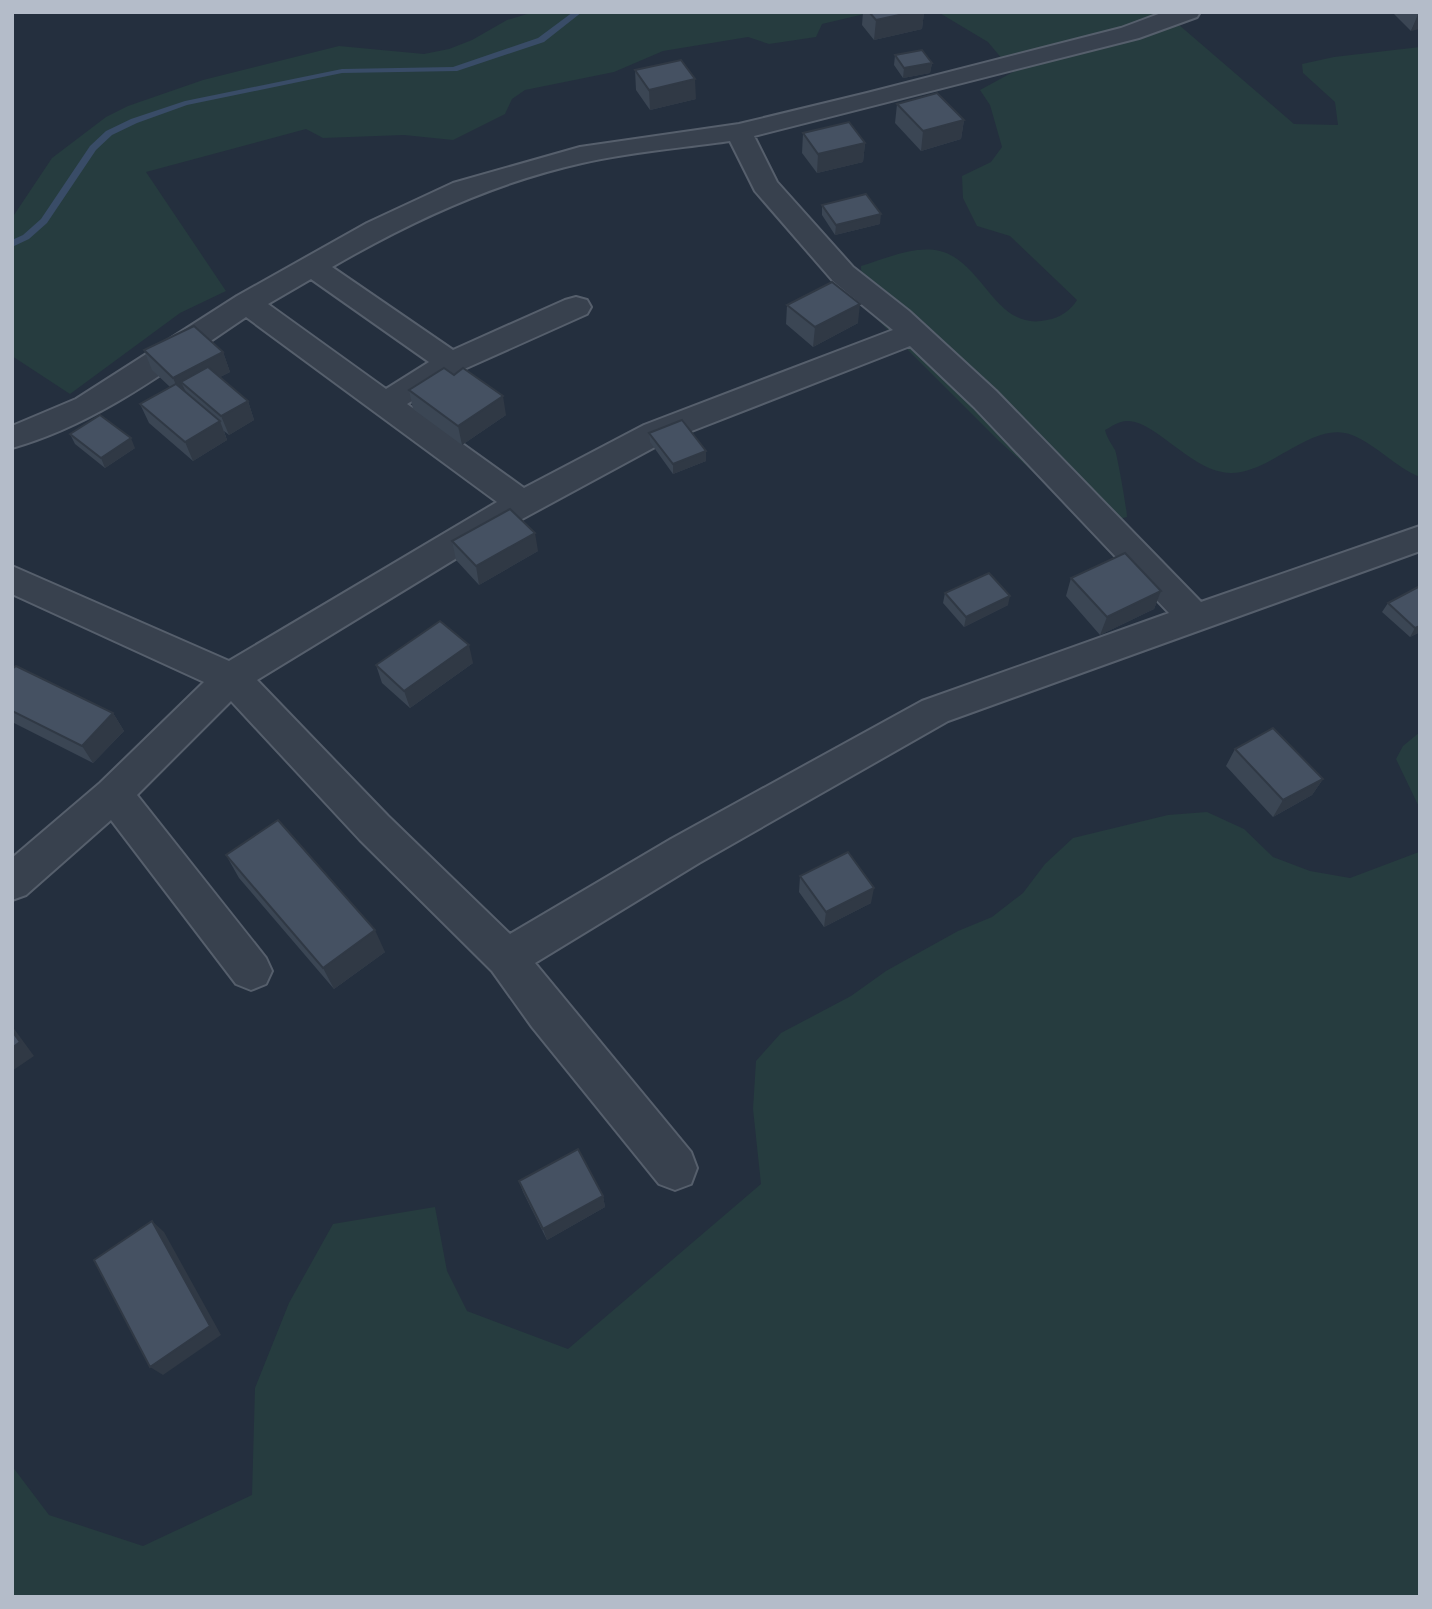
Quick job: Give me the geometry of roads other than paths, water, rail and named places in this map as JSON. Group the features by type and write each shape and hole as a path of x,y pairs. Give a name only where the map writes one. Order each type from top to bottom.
{"street":[{"path":"12,437 41,428 87,407 247,303 377,229 463,189 580,155 739,132 1023,62 1130,33 1188,12"},
{"path":"739,132 765,185 843,274 985,399 1196,619"},
{"path":"313,267 451,363"},
{"path":"247,303 522,504"},
{"path":"385,404 451,363 576,307"},
{"path":"12,883 114,794 232,678 522,504 655,433 914,334"},
{"path":"507,958 685,851 934,711 1420,538"},
{"path":"12,579 232,678 374,828 507,958 547,1013 675,1168"},
{"path":"114,794 251,971"}],"waterway":[{"path":"12,244 26,237 44,221 93,148 109,133 134,121 185,103 342,71 454,69 541,40 578,12"}]}
